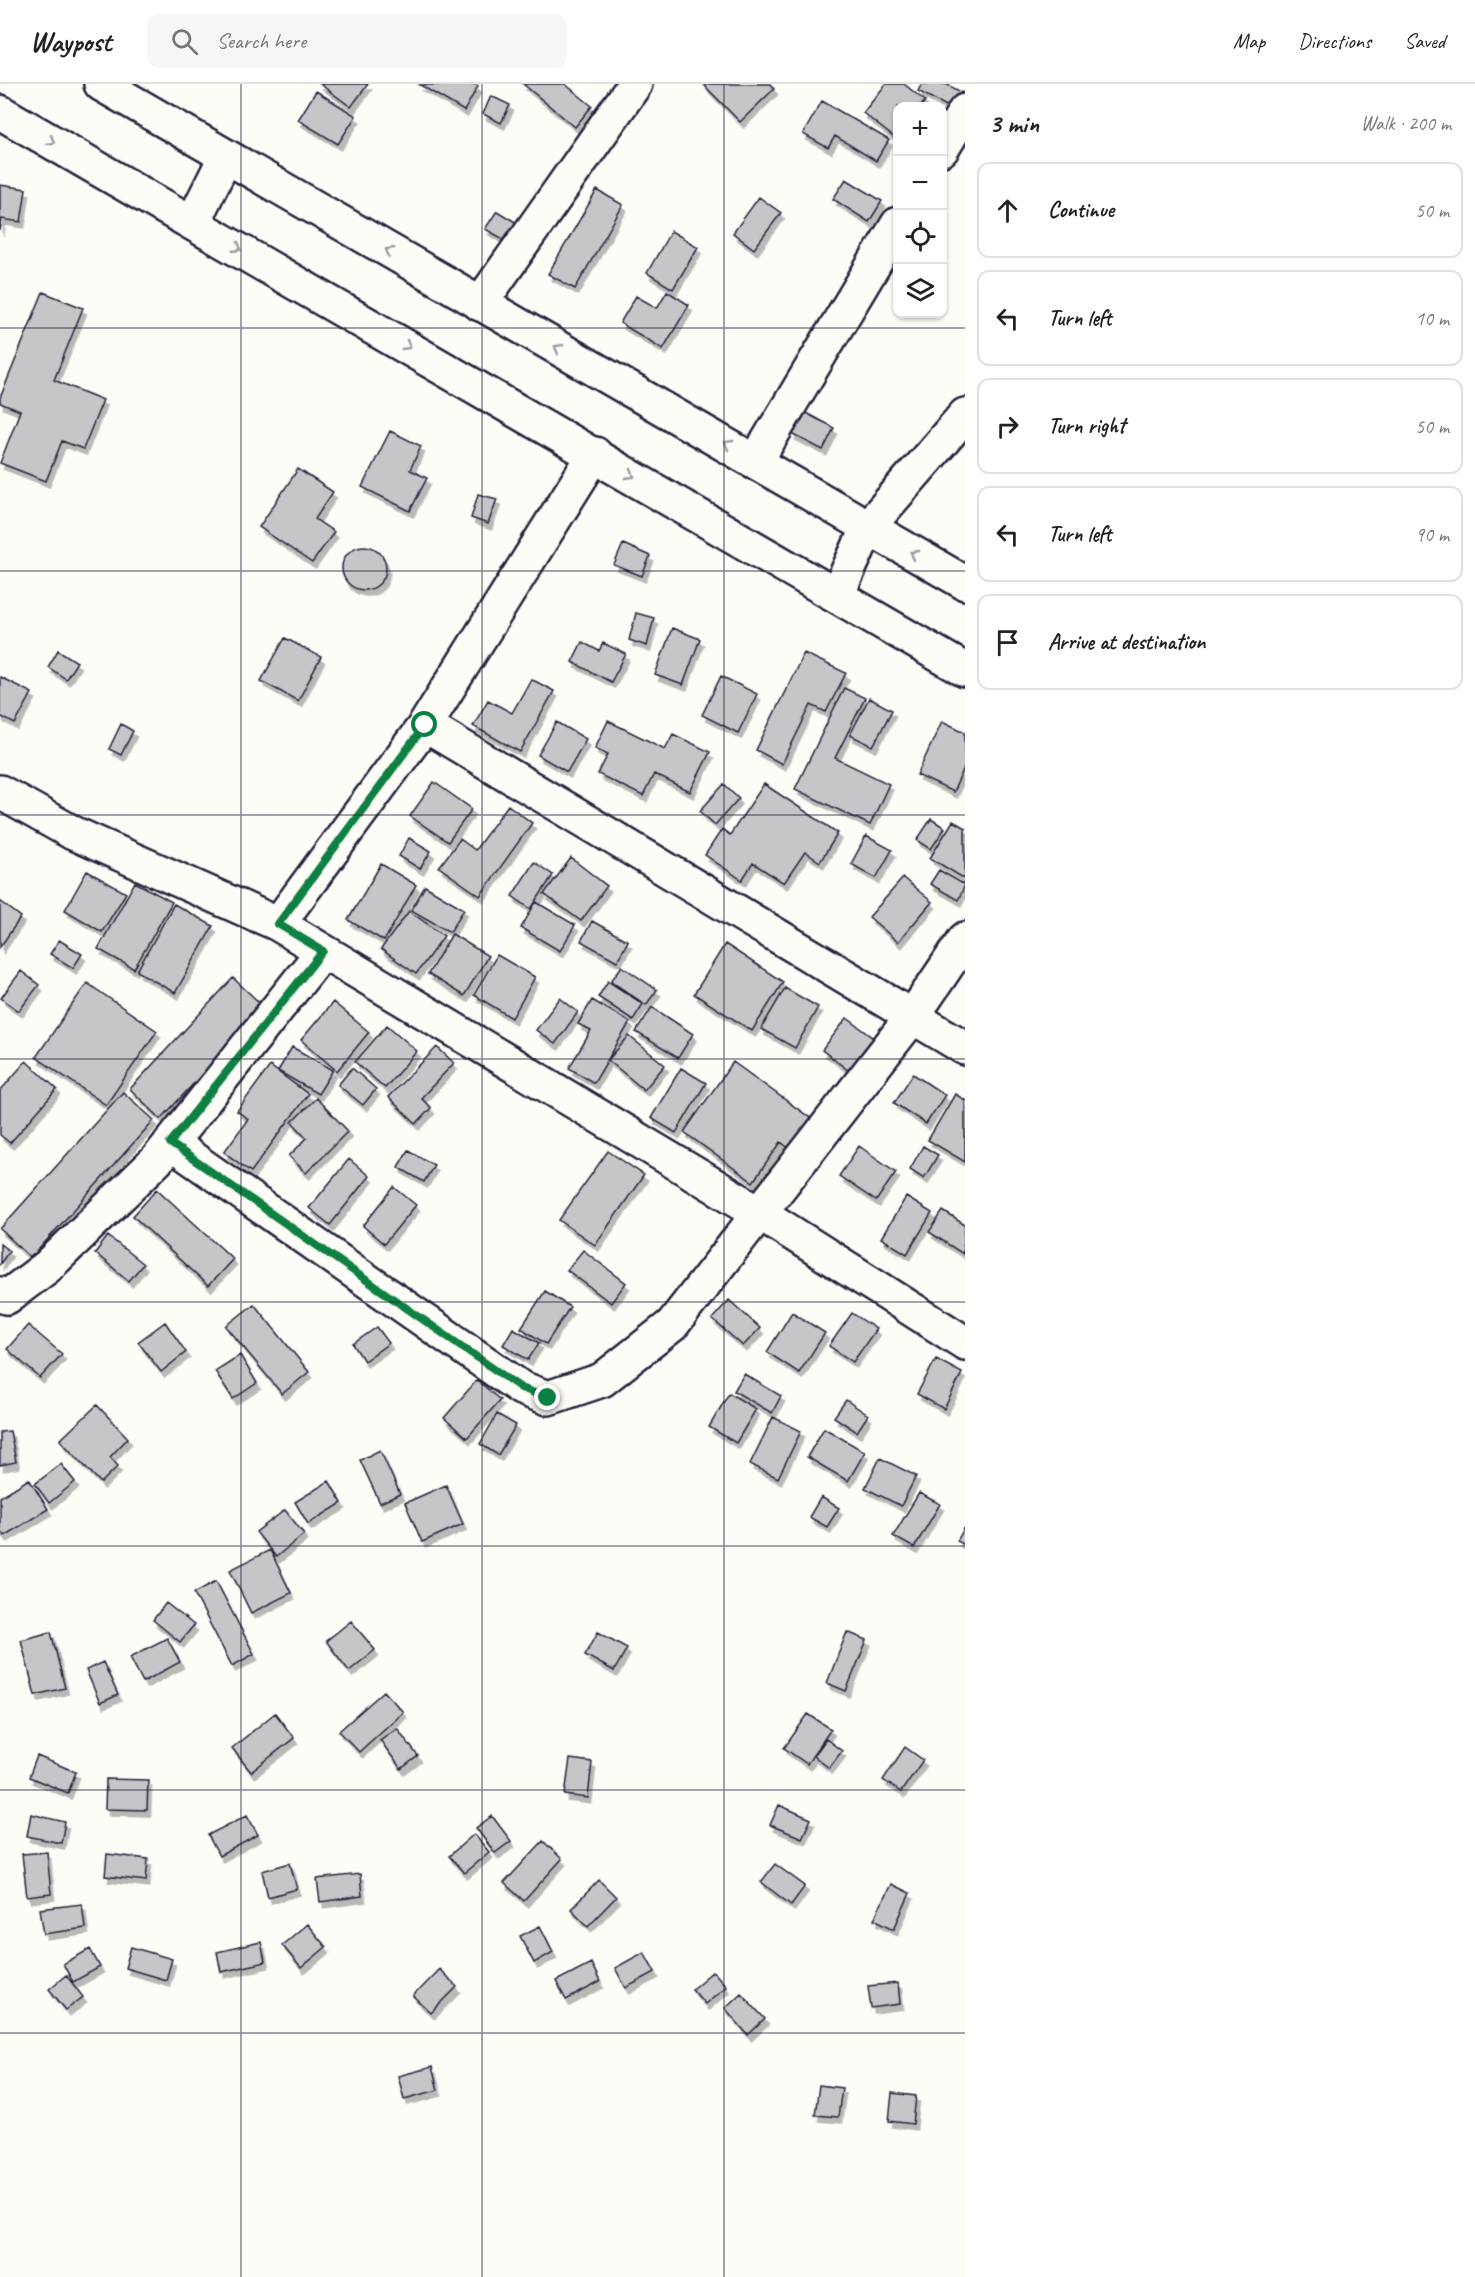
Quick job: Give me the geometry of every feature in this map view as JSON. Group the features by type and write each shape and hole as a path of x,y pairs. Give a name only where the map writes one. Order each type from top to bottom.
{"main road":[{"path":"101,84 480,304 756,460 965,583"},
{"path":"480,304 634,84"},
{"path":"947,141 965,111"},
{"path":"0,112 194,222 965,670"},
{"path":"194,222 226,156"},
{"path":"756,460 893,231"},
{"path":"837,595 867,527 965,415"},
{"path":"278,924 425,725 595,454"},
{"path":"425,725 965,1048"},
{"path":"0,792 73,833 278,924 760,1213 965,1343"},
{"path":"170,1143 521,1388 548,1398 602,1380 672,1325 913,1016 965,939"},
{"path":"0,1294 7,1297 47,1267 157,1160 323,951"}],"building":[{"path":"320,84 368,84 351,107"},
{"path":"475,84 478,86 464,111 420,85"},
{"path":"523,84 565,84 592,106 575,127"},
{"path":"703,84 770,84 774,89 740,122"},
{"path":"886,84 904,84 925,101 893,102 893,137 863,113"},
{"path":"922,84 946,84 963,93 954,110 947,106 947,102 939,102 918,91"},
{"path":"316,91 356,116 338,144 298,120"},
{"path":"491,96 510,105 501,123 483,114"},
{"path":"822,101 889,140 876,161 835,136 828,148 803,134"},
{"path":"846,179 882,201 869,222 833,199"},
{"path":"0,185 26,189 21,222 2,219 0,231"},
{"path":"597,190 623,205 575,289 548,274"},
{"path":"759,197 781,213 754,249 733,233"},
{"path":"497,211 517,223 507,241 485,229"},
{"path":"671,231 698,247 673,289 647,273"},
{"path":"667,291 689,305 663,349 620,323 636,296 657,308"},
{"path":"43,292 83,308 54,380 103,400 83,449 62,441 46,481 0,463 20,411 0,403 0,398"},
{"path":"804,412 834,428 823,450 792,434"},
{"path":"390,431 421,446 410,470 427,478 410,511 362,487"},
{"path":"298,469 333,492 315,519 334,532 312,563 259,527"},
{"path":"478,494 497,499 488,524 471,518"},
{"path":"623,544 650,556 642,576 614,565"},
{"path":"364,546 380,552 386,568 380,584 364,590 348,584 342,568 348,552"},
{"path":"636,613 654,618 647,646 629,640"},
{"path":"672,628 700,639 683,685 655,675"},
{"path":"285,638 321,657 298,701 261,681"},
{"path":"582,642 599,651 603,643 626,654 611,682 572,662"},
{"path":"58,650 77,662 66,679 48,667"},
{"path":"804,653 846,673 826,712 811,705 782,764 756,750"},
{"path":"721,676 757,694 738,733 702,715"},
{"path":"0,677 32,693 15,724 0,716"},
{"path":"531,679 554,691 520,752 473,726 488,700 512,713"},
{"path":"844,688 865,698 835,758 889,784 870,825 795,789"},
{"path":"869,698 892,710 873,746 850,735"},
{"path":"608,721 665,749 673,734 710,752 690,792 654,774 643,796 598,774 608,754 595,748"},
{"path":"942,721 965,732 965,766 953,792 917,775"},
{"path":"557,722 586,739 567,772 538,755"},
{"path":"121,724 133,731 121,755 109,749"},
{"path":"434,782 472,809 448,842 410,816"},
{"path":"724,784 739,798 715,825 700,811"},
{"path":"764,784 838,833 820,862 805,852 784,883 753,863 742,880 705,855 722,829 730,835"},
{"path":"508,805 532,823 480,896 439,867 460,839 475,850"},
{"path":"931,819 945,828 931,849 917,840"},
{"path":"953,821 965,828 965,879 930,858"},
{"path":"866,836 892,850 876,878 851,864"},
{"path":"409,838 431,851 420,869 399,856"},
{"path":"571,858 607,886 581,921 544,894"},
{"path":"534,862 553,875 531,909 512,896"},
{"path":"381,864 416,885 384,941 348,920"},
{"path":"939,870 965,885 958,900 930,884"},
{"path":"87,871 126,893 102,932 65,910"},
{"path":"903,878 932,902 898,942 869,917"},
{"path":"135,882 172,902 134,969 98,949"},
{"path":"425,886 464,909 450,932 411,910"},
{"path":"0,901 21,917 0,947"},
{"path":"536,902 575,925 560,951 521,928"},
{"path":"174,904 213,926 175,993 137,971"},
{"path":"409,911 444,936 416,974 381,949"},
{"path":"592,921 628,941 617,961 581,941"},
{"path":"452,934 488,956 464,996 428,974"},
{"path":"59,940 82,954 73,968 50,954"},
{"path":"725,944 783,982 752,1031 694,994"},
{"path":"497,955 535,977 512,1018 474,995"},
{"path":"622,966 657,990 646,1005 611,981"},
{"path":"21,971 39,985 19,1011 1,998"},
{"path":"233,978 264,1007 161,1119 130,1089"},
{"path":"608,981 643,1004 633,1020 598,997"},
{"path":"87,983 157,1031 106,1105 36,1057"},
{"path":"785,988 818,1007 795,1048 761,1029"},
{"path":"560,998 578,1012 555,1044 536,1030"},
{"path":"592,1000 630,1022 594,1083 569,1068 591,1031 578,1024"},
{"path":"333,1002 369,1032 337,1071 301,1040"},
{"path":"652,1007 693,1034 678,1058 636,1032"},
{"path":"847,1018 874,1038 849,1071 822,1050"},
{"path":"387,1025 417,1051 385,1088 355,1062"},
{"path":"629,1036 665,1065 644,1090 608,1060"},
{"path":"292,1047 333,1070 318,1094 278,1071"},
{"path":"437,1047 454,1063 421,1098 431,1108 416,1124 388,1097"},
{"path":"26,1061 57,1089 10,1143 0,1135 0,1091"},
{"path":"733,1062 813,1120 791,1150 781,1142 753,1182 684,1132"},
{"path":"270,1066 308,1094 251,1172 224,1152 248,1119 237,1111"},
{"path":"352,1068 376,1089 363,1105 338,1085"},
{"path":"681,1068 706,1083 676,1133 651,1118"},
{"path":"913,1074 945,1095 926,1124 894,1103"},
{"path":"123,1092 154,1120 31,1258 0,1229"},
{"path":"955,1094 965,1100 965,1162 928,1140"},
{"path":"316,1098 348,1131 306,1173 289,1156 307,1138 292,1122"},
{"path":"859,1146 896,1172 876,1201 839,1176"},
{"path":"923,1146 938,1155 924,1178 910,1169"},
{"path":"408,1150 434,1165 424,1182 398,1167"},
{"path":"608,1151 644,1175 595,1245 559,1220"},
{"path":"349,1159 369,1176 330,1225 309,1208"},
{"path":"394,1187 416,1205 384,1244 363,1226"},
{"path":"157,1189 233,1259 208,1286 133,1216"},
{"path":"906,1197 932,1213 907,1254 881,1238"},
{"path":"943,1211 965,1225 963,1254 929,1232"},
{"path":"108,1236 143,1264 129,1281 95,1253"},
{"path":"0,1244 9,1251 0,1264"},
{"path":"583,1250 626,1283 611,1303 567,1270"},
{"path":"545,1291 570,1307 546,1344 521,1328"},
{"path":"729,1300 760,1328 743,1346 712,1319"},
{"path":"254,1304 309,1372 282,1394 226,1326"},
{"path":"792,1312 825,1333 799,1373 767,1352"},
{"path":"852,1313 876,1329 853,1362 829,1346"},
{"path":"165,1322 186,1352 161,1372 138,1342"},
{"path":"28,1325 62,1354 40,1378 7,1349"},
{"path":"377,1327 389,1343 364,1361 353,1344"},
{"path":"513,1328 539,1343 528,1360 503,1345"},
{"path":"240,1355 257,1383 233,1399 215,1371"},
{"path":"936,1359 962,1373 944,1409 917,1394"},
{"path":"744,1374 781,1396 772,1413 734,1391"},
{"path":"477,1380 500,1400 467,1438 444,1418"},
{"path":"729,1393 756,1409 736,1443 709,1427"},
{"path":"846,1400 868,1415 857,1432 834,1417"},
{"path":"97,1405 128,1438 110,1457 118,1466 101,1483 60,1440"},
{"path":"497,1414 516,1425 498,1455 480,1444"},
{"path":"773,1417 801,1431 778,1478 750,1464"},
{"path":"824,1428 865,1452 848,1481 807,1457"},
{"path":"10,1431 16,1462 0,1465 0,1432"},
{"path":"380,1450 400,1494 380,1503 360,1460"},
{"path":"880,1458 916,1476 901,1506 865,1488"},
{"path":"61,1464 75,1482 49,1503 35,1484"},
{"path":"29,1479 48,1509 4,1536 0,1530 0,1497"},
{"path":"329,1481 342,1503 308,1524 295,1502"},
{"path":"446,1485 463,1524 422,1542 405,1503"},
{"path":"919,1493 940,1504 914,1548 893,1536"},
{"path":"821,1497 839,1508 827,1527 809,1517"},
{"path":"285,1510 304,1534 276,1557 256,1532"},
{"path":"965,1527 965,1545 957,1541"},
{"path":"270,1550 291,1593 251,1613 230,1570"},
{"path":"216,1581 254,1654 232,1666 194,1593"},
{"path":"166,1603 194,1625 180,1642 153,1620"},
{"path":"351,1621 375,1650 349,1671 326,1641"},
{"path":"51,1632 65,1688 35,1695 21,1640"},
{"path":"598,1632 627,1648 614,1671 585,1655"},
{"path":"847,1632 867,1640 846,1691 827,1683"},
{"path":"167,1638 180,1662 143,1682 130,1657"},
{"path":"103,1662 118,1695 100,1703 86,1670"},
{"path":"384,1691 403,1712 359,1752 339,1731"},
{"path":"275,1713 294,1738 251,1772 232,1748"},
{"path":"808,1714 831,1729 807,1764 784,1748"},
{"path":"397,1728 418,1756 401,1769 380,1740"},
{"path":"826,1739 842,1751 829,1768 814,1756"},
{"path":"905,1747 923,1760 901,1792 883,1780"},
{"path":"37,1756 76,1772 68,1793 29,1777"},
{"path":"570,1759 592,1762 588,1798 565,1795"},
{"path":"106,1779 148,1780 147,1810 105,1809"},
{"path":"779,1805 811,1819 802,1838 770,1825"},
{"path":"31,1814 65,1822 61,1843 27,1836"},
{"path":"247,1815 258,1835 219,1856 208,1835"},
{"path":"492,1816 511,1841 495,1853 476,1828"},
{"path":"474,1834 489,1852 464,1873 449,1856"},
{"path":"543,1841 562,1859 524,1901 504,1883"},
{"path":"47,1852 51,1894 27,1897 22,1854"},
{"path":"107,1854 148,1859 146,1881 105,1876"},
{"path":"290,1863 297,1889 268,1897 262,1871"},
{"path":"775,1864 805,1886 791,1905 761,1882"},
{"path":"360,1874 362,1896 320,1902 317,1879"},
{"path":"599,1880 616,1897 588,1926 571,1909"},
{"path":"891,1884 910,1893 894,1929 874,1919"},
{"path":"82,1904 85,1928 44,1934 40,1909"},
{"path":"307,1924 326,1947 301,1968 282,1945"},
{"path":"540,1926 553,1952 534,1963 520,1936"},
{"path":"261,1942 265,1962 221,1972 217,1952"},
{"path":"131,1947 172,1959 166,1980 125,1968"},
{"path":"90,1949 100,1967 73,1982 63,1964"},
{"path":"644,1952 655,1972 626,1988 615,1968"},
{"path":"591,1963 600,1982 566,2000 556,1981"},
{"path":"439,1969 457,1987 431,2013 413,1996"},
{"path":"713,1971 726,1986 705,2004 692,1989"},
{"path":"66,1975 83,1997 66,2010 49,1989"},
{"path":"898,1983 900,2004 871,2008 868,1986"},
{"path":"741,1993 765,2019 748,2035 725,2008"},
{"path":"432,2067 438,2090 404,2099 398,2076"},
{"path":"819,2085 842,2088 838,2117 815,2115"},
{"path":"892,2093 916,2096 913,2124 889,2121"}],"route":[{"path":"425,725 278,924 323,951 170,1143 521,1388 548,1398"}]}
